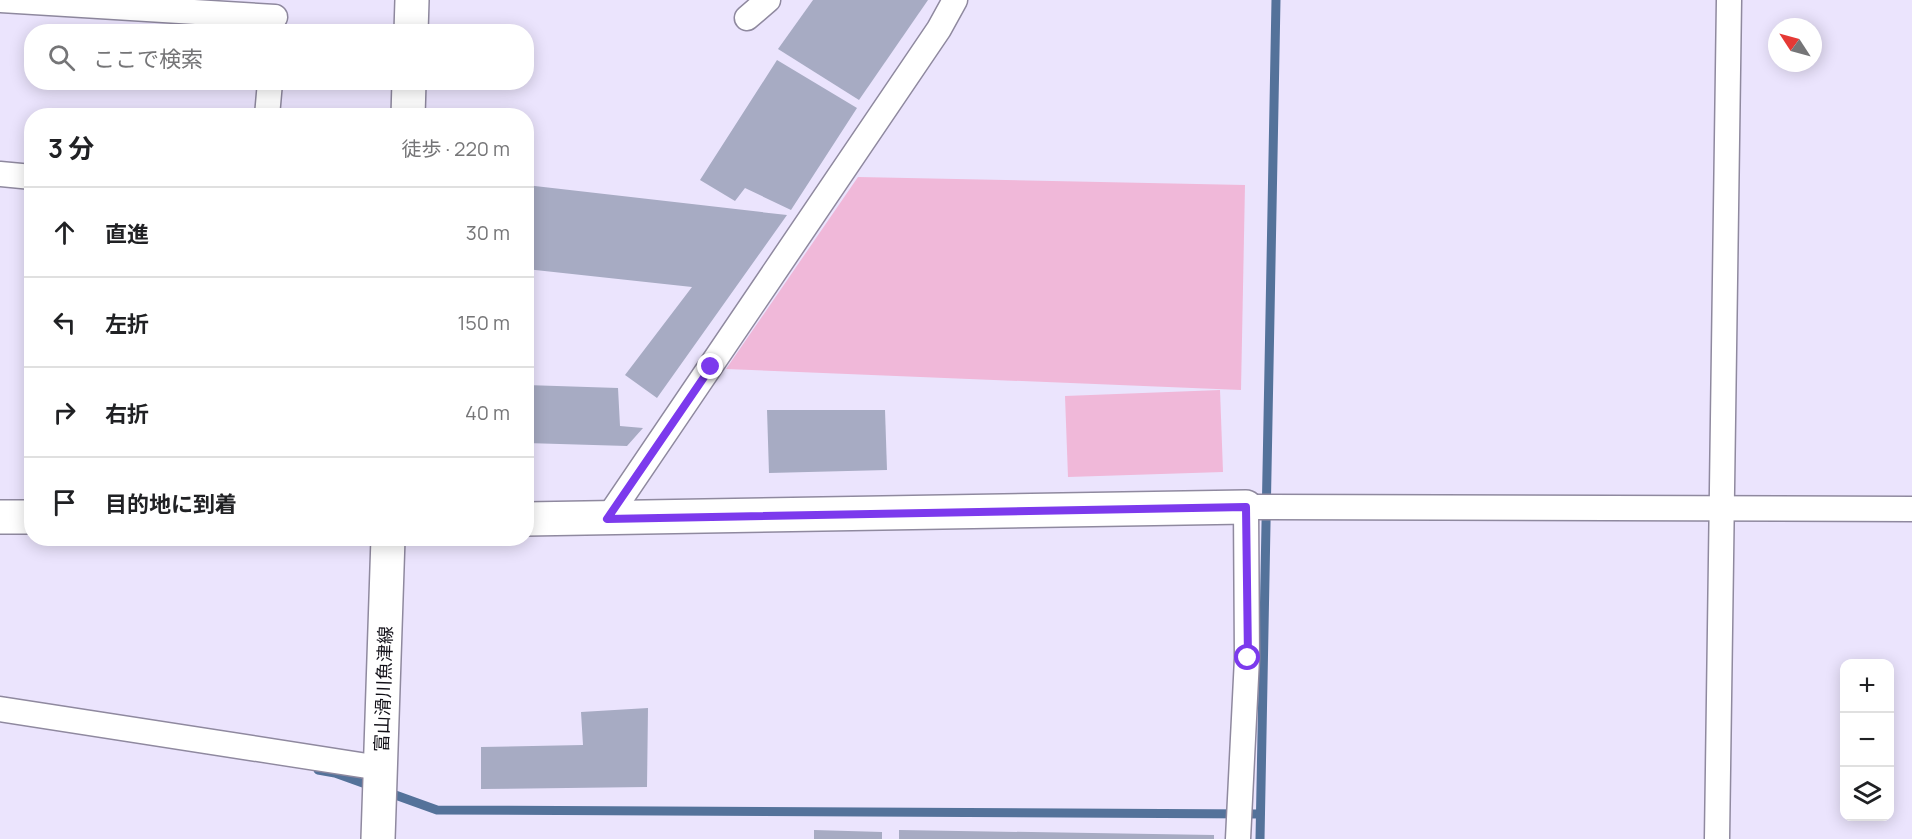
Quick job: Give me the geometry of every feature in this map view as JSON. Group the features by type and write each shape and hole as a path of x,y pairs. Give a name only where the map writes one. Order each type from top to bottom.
{"street":[{"path":"0,0 275,16"},
{"path":"411,24 412,0"},
{"path":"747,18 768,0"},
{"path":"607,519 814,215 956,0"},
{"path":"1717,839 1729,0"},
{"path":"268,108 269,90"},
{"path":"408,108 409,90"},
{"path":"0,174 24,176"},
{"path":"1238,839 1248,658 1246,507"},
{"path":"534,519 1246,507 1912,509"},
{"path":"0,517 24,517"},
{"name":"富山滑川魚津線","path":"378,824 388,546"},
{"path":"0,709 380,769"}],"shaded area":[{"path":"858,177 1245,185 1241,390 726,369"},
{"path":"1220,390 1223,472 1068,477 1065,396"}],"building":[{"path":"813,0 928,0 859,100 778,49"},
{"path":"777,60 857,108 791,210 745,188 735,201 700,180"},
{"path":"534,186 787,215 657,398 625,375 692,287 534,270"},
{"path":"534,385 618,388 620,426 643,428 627,446 534,443"},
{"path":"767,410 885,410 887,470 769,473"},
{"path":"648,708 647,787 481,789 481,747 583,745 581,712"},
{"path":"814,830 882,832 882,839 814,839"},
{"path":"899,830 1214,835 1214,839 899,839"}],"waterway":[{"path":"1260,839 1276,0"},
{"path":"318,770 335,773 374,787"},
{"path":"387,792 437,810 1260,814"}],"route":[{"path":"711,367 607,519 1246,507 1248,658"}]}
